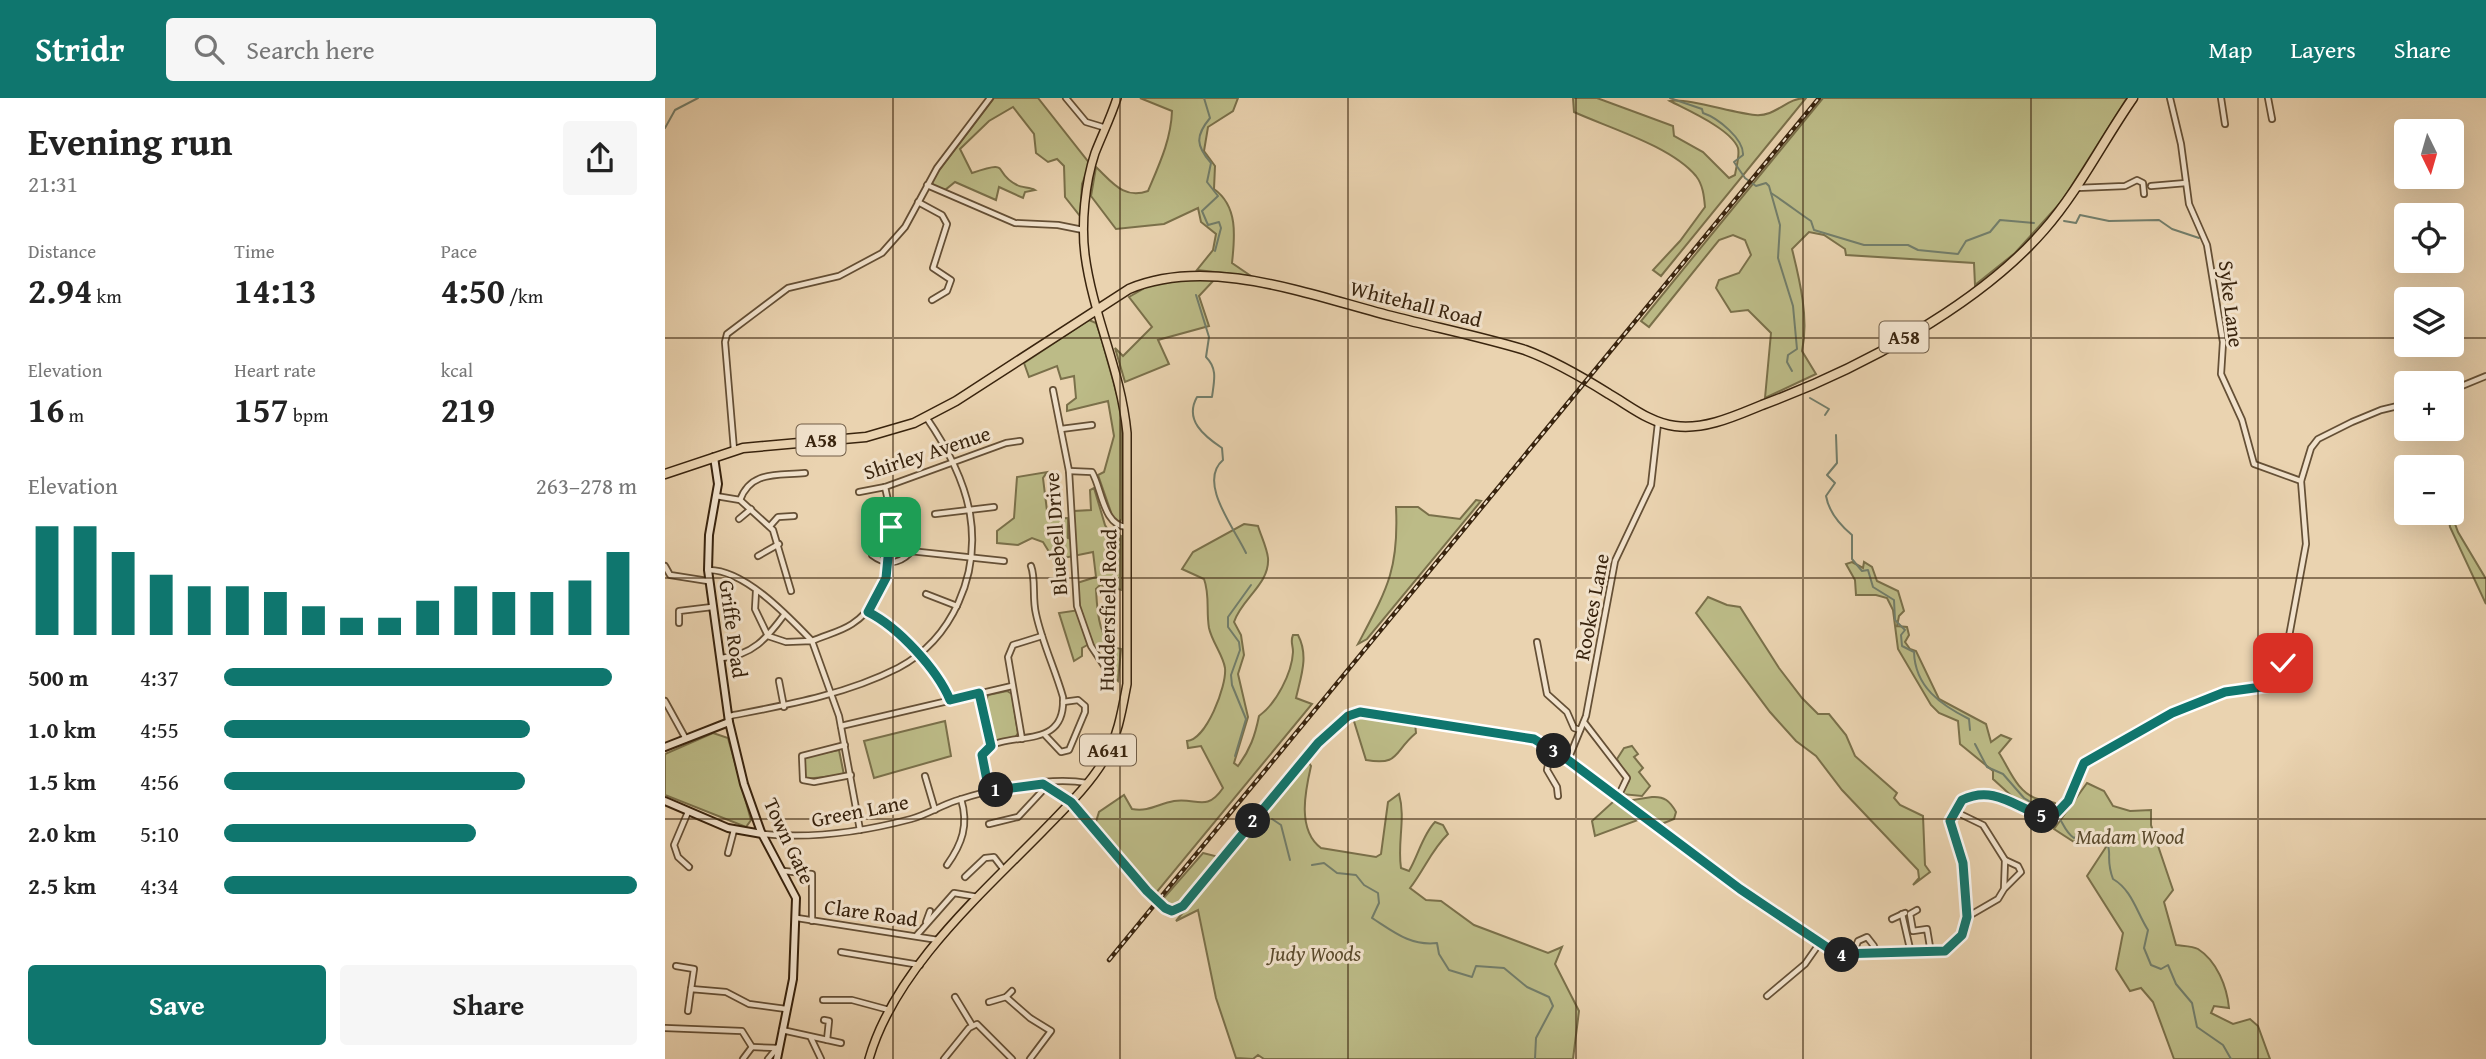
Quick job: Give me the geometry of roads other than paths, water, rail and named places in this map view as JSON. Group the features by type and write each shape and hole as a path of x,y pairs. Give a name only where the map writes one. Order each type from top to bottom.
{"highway":[{"name":"Whitehall Road","path":"665,474 734,451 866,437 926,417 956,401 1097,309 1154,279 1180,275 1232,276 1525,350 1560,364 1658,422 1690,427 1740,414 1810,387 1924,326 2008,267 2045,230 2133,98"}],"main road":[{"name":"A641","path":"1106,128 1117,98"},
{"name":"Huddersfield Road","path":"869,1059 877,1031 939,940 1087,783 1104,760 1120,724 1127,684 1127,527 1123,395 1097,309 1085,255 1084,230 1093,164 1106,128"}],"street":[{"path":"734,451 725,342 727,334 787,288 839,276 882,253 905,226 927,185 990,98"},
{"path":"1066,98 1086,122 1106,128"},
{"name":"Syke Lane","path":"2170,98 2181,144 2189,204 2207,245 2223,342 2221,374 2242,420 2252,461 2260,467 2301,481"},
{"path":"2221,98 2225,124"},
{"path":"2268,98 2272,119"},
{"path":"2075,188 2126,186 2137,180 2143,183 2144,194"},
{"path":"2151,186 2186,183"},
{"path":"927,185 1015,223 1058,225 1084,230"},
{"path":"918,202 942,215 947,224 933,268 951,280 947,291 932,300"},
{"path":"2464,385 2486,376"},
{"name":"Bluebell Drive","path":"1053,390 1069,471 1077,606 1091,646 1107,670"},
{"path":"989,824 1018,817 1044,786 1071,802 1153,897 1165,908 1176,911 1183,906 1318,743 1348,716 1360,712 1534,739 1568,760 1617,799 1819,944 1837,954 1945,951 1957,941 1967,917 1963,863 1950,821 1954,811 1971,797 1995,795 2053,818 2060,813 2084,763 2172,713 2225,692 2276,685 2281,680 2306,544 2301,481 2311,448 2318,439 2381,410 2394,407"},
{"path":"665,747 728,719 784,707 890,671 919,654 936,638 957,606 971,558 970,511 953,463 926,417"},
{"name":"Rookes Lane","path":"1568,760 1584,722 1615,561 1651,485 1658,422"},
{"path":"1061,429 1092,425"},
{"name":"Shirley Avenue","path":"859,492 885,487 1006,443 1020,441"},
{"name":"Griffe Road","path":"714,457 718,474 708,581 728,719"},
{"path":"1069,471 1093,472 1111,520 1116,525 1127,527"},
{"path":"740,500 747,485 754,479 805,472"},
{"path":"756,591 755,610 768,636 786,642 812,641 853,624 868,612 886,578 891,534 885,487"},
{"path":"716,496 740,500 770,526 779,544 791,591"},
{"path":"935,514 994,507"},
{"path":"740,519 751,509"},
{"path":"770,526 778,517 794,516"},
{"path":"891,534 899,535 909,542 910,551 903,560 888,562 872,555 868,547 876,536 891,534"},
{"path":"758,556 779,544"},
{"path":"910,551 1004,561"},
{"path":"665,566 670,575 708,581"},
{"path":"989,791 982,755 991,746 1045,734 1058,722 1063,702 1034,604 1034,574 1031,566"},
{"path":"708,570 722,571 738,578 812,641 841,726 860,830"},
{"path":"926,594 957,606"},
{"path":"680,623 679,611 712,607"},
{"path":"868,612 919,654 938,678 950,700"},
{"path":"720,658 745,654 768,636 784,615"},
{"path":"1022,740 1012,686 1010,650 1019,642 1042,636"},
{"path":"1537,642 1548,694 1567,712 1574,728 1580,730"},
{"path":"779,681 784,707"},
{"path":"841,726 1012,686"},
{"path":"979,693 991,746"},
{"path":"1045,734 1061,752 1069,750 1085,706 1078,700 1063,702"},
{"path":"665,701 686,739"},
{"name":"Town Gate","path":"728,719 744,784 762,834 795,892 797,918 793,979 776,1059"},
{"path":"1584,722 1627,778 1617,799"},
{"path":"845,745 801,756 803,780 809,783 851,775"},
{"path":"1551,749 1547,758 1547,770 1557,788 1558,796"},
{"path":"925,776 935,810"},
{"name":"Green Lane","path":"762,834 804,837 860,830 914,818 989,791 1087,783"},
{"path":"947,865 960,846 964,833 961,799"},
{"path":"665,802 734,830 762,834"},
{"path":"1954,811 1983,825 2004,860 2004,889"},
{"path":"688,812 674,845 678,857 689,867"},
{"path":"728,853 734,830"},
{"path":"965,877 985,858 994,858 1004,871"},
{"path":"1967,917 1995,903 2004,889 2021,872 2018,866 2004,860"},
{"path":"784,872 812,874 813,920"},
{"path":"917,935 954,893 978,898"},
{"path":"1917,910 1910,914 1913,931 1927,929 1931,953"},
{"path":"925,926 930,911"},
{"path":"1892,919 1903,913 1911,953"},
{"name":"Clare Road","path":"797,918 939,940"},
{"path":"1853,955 1858,941 1867,937 1874,946 1870,954"},
{"path":"1767,996 1805,964 1819,944"},
{"path":"841,952 921,965"},
{"path":"676,966 694,969 688,1011"},
{"path":"691,989 726,992 748,1003 786,1009"},
{"path":"989,1002 1006,997 1012,991"},
{"path":"955,997 972,1025"},
{"path":"1006,997 1030,1018 1051,1031 1030,1059"},
{"path":"823,1000 852,1000 890,1011"},
{"path":"824,1020 829,1021 827,1040"},
{"path":"944,1059 972,1025"},
{"path":"972,1025 981,1026 985,1035 1012,1059"},
{"path":"665,1028 742,1031 752,1047"},
{"path":"782,1030 841,1043"},
{"path":"811,1037 821,1059"},
{"path":"752,1047 778,1048"},
{"path":"743,1059 752,1047"},
{"path":"768,1059 778,1048"}],"waterway":[{"path":"665,128 675,110 698,98"},
{"path":"1204,98 1210,118 1199,141 1202,151 1211,163 1207,182 1218,196 1202,211 1208,225 1219,222 1221,228 1215,251"},
{"path":"1670,98 1702,109 1703,113 1729,130 1742,149 1743,155 1734,162 1745,178 1756,186 1766,183 1769,186 1780,225 1778,258 1793,306 1797,349 1788,355 1787,362 1792,371"},
{"path":"1771,193 1811,221 1814,230 1864,245 1908,245 1918,250 1958,254 1966,241 1990,232 2000,220 2034,223"},
{"path":"2064,221 2076,223 2080,215 2109,221 2159,220 2172,229 2199,238"},
{"path":"1196,295 1209,337 1206,357 1214,371 1214,380 1212,397 1197,397 1194,420 1203,433 1222,448 1223,460 1216,469 1214,480 1216,493 1246,553"},
{"path":"1810,398 1829,409 1825,415"},
{"path":"1836,435 1837,463 1827,475 1835,483 1826,496 1836,518 1852,535 1852,559 1862,571 1868,570 1873,587 1894,600 1895,620 1905,630 1901,635 1902,646 1914,652 1924,685 1949,708 1969,719 1970,730"},
{"path":"1235,756 1246,719 1232,685 1231,675 1240,650 1239,642 1228,627 1228,617 1251,585"},
{"path":"1975,744 1987,767 2003,774 2024,798 2045,811 2051,809 2055,812 2074,838 2091,830 2106,842 2113,879 2130,895 2148,930 2144,948 2151,965 2161,969 2168,965 2176,984 2192,1003 2197,1027 2223,1045 2231,1059"},
{"path":"1272,819 1281,825 1290,860"},
{"path":"1312,865 1324,863 1337,873 1356,875 1364,885 1378,893 1379,903 1372,918 1410,940 1437,943 1439,954 1449,970 1472,977 1476,966 1504,968 1527,987 1549,997 1553,1006 1536,1038 1535,1059"}],"railway":[{"path":"1109,960 1819,98"}],"park label":[{"name":"Madam Wood","path":"2130,837"},
{"name":"Judy Woods","path":"1315,954"}]}
